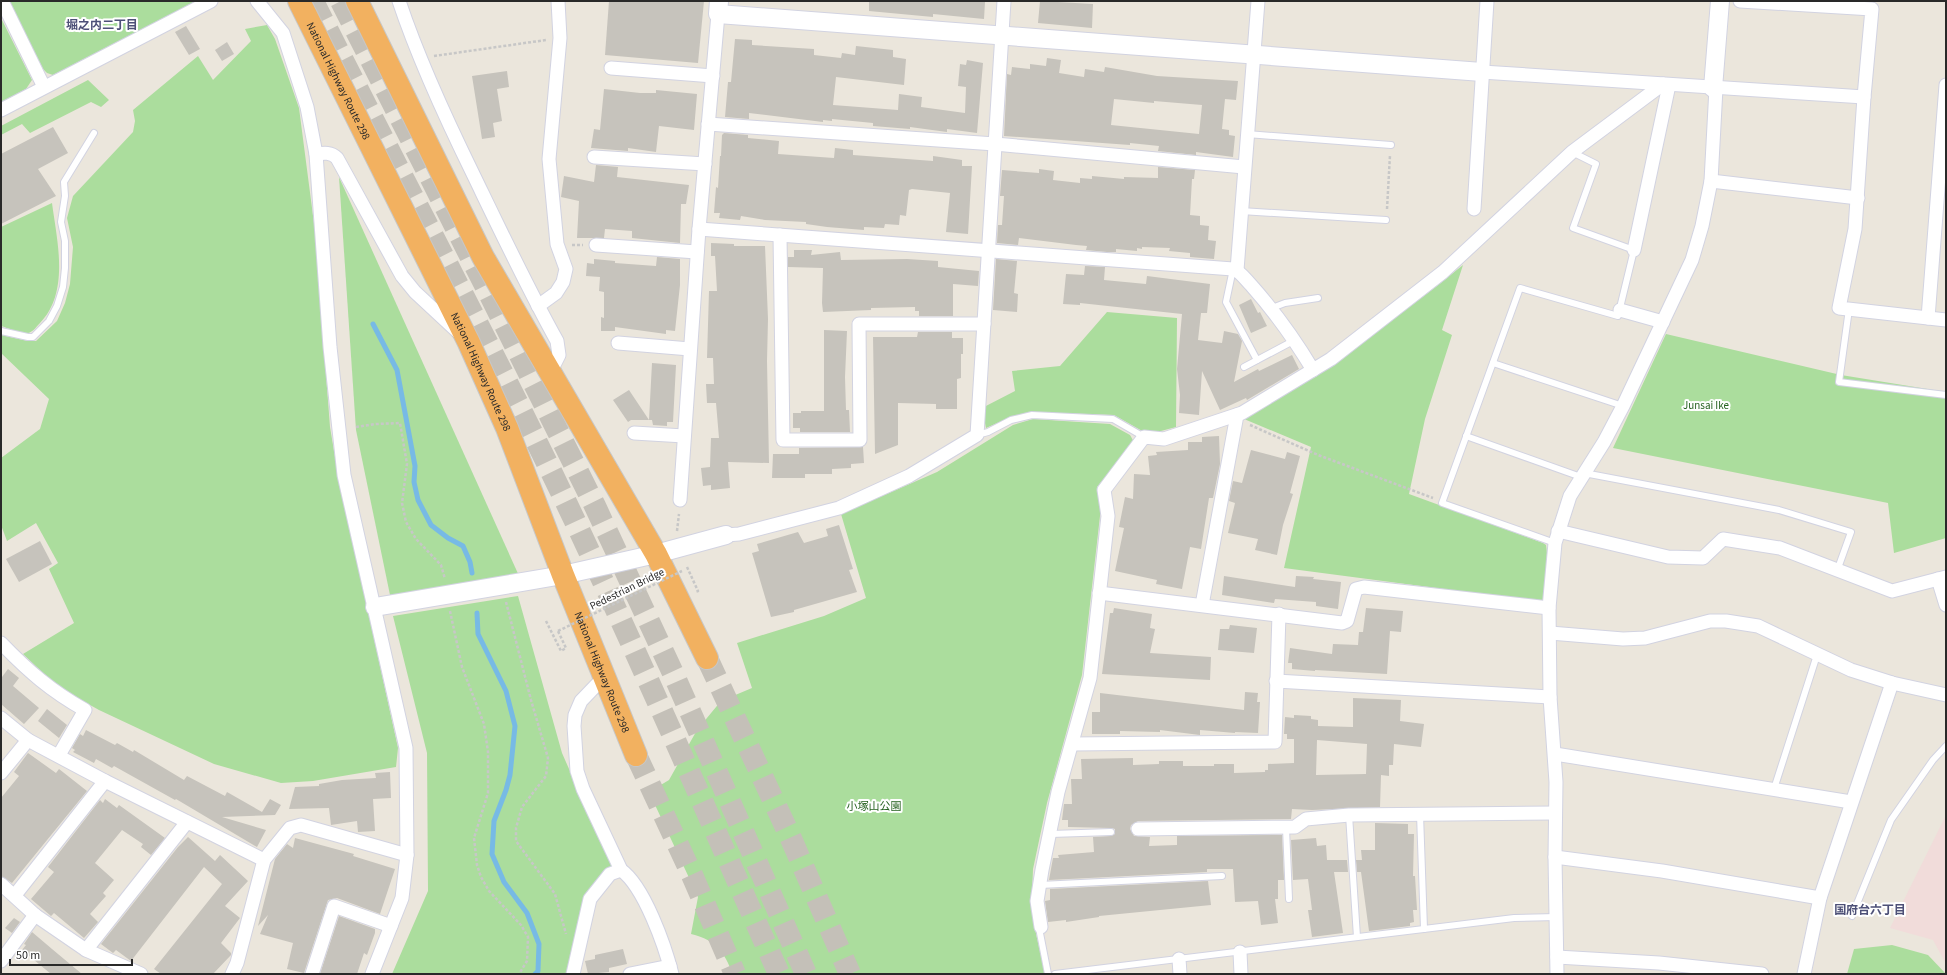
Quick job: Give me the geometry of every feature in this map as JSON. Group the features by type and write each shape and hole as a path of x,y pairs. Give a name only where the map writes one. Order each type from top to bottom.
{"highway":[{"name":"National Highway Route 298","path":"299,1 469,343 507,428 563,575 636,755"},
{"path":"357,1 483,257 551,371 656,554 707,658"}],"street":[{"path":"2,1 44,87"},
{"path":"1,110 211,1"},
{"path":"257,1 283,33 307,108 316,154 338,428 344,474 406,748 407,855 402,898 372,974"},
{"path":"399,1 420,58 452,130 538,306 557,341 559,355 551,371"},
{"path":"538,306 556,292 563,282 566,269 557,244 548,159 560,38 558,1"},
{"path":"375,608 563,575 656,554 726,535 739,534 839,508 909,476 977,435 1004,1"},
{"path":"1235,270 1258,1"},
{"path":"1474,209 1487,1"},
{"path":"1557,974 1555,754 1550,698 1549,608 1556,537 1570,496 1604,442 1623,406 1692,260 1702,226 1711,181 1720,1"},
{"path":"1740,1 1872,9 1864,97 1855,230 1839,308 1946,320"},
{"path":"680,500 697,252 719,8 1002,36 1482,72 1864,97"},
{"path":"611,68 713,76"},
{"path":"1041,927 1037,901 1058,792 1073,744 1090,678 1108,516 1104,490 1144,437 1164,438 1210,422 1237,417 1331,359 1443,272 1572,152 1666,85"},
{"path":"1634,250 1666,85"},
{"path":"1928,318 1941,206 1946,85"},
{"path":"708,124 995,144 1244,167"},
{"path":"316,154 333,154 337,158 402,276 415,292 469,343"},
{"path":"594,157 705,164"},
{"path":"1711,181 1858,198"},
{"path":"699,229 1235,270 1272,308 1295,340 1313,370"},
{"path":"780,235 784,440 860,440 859,324 984,324"},
{"path":"596,245 697,252"},
{"path":"1620,310 1663,322"},
{"path":"618,343 690,349"},
{"path":"1202,605 1237,417"},
{"path":"634,433 684,436"},
{"path":"1556,537 1668,557 1703,558 1723,539 1780,548 1892,591 1942,578 1946,605"},
{"path":"1099,593 1342,623 1347,622 1353,593 1358,587 1364,586 1549,608"},
{"path":"1073,744 1275,742 1278,614"},
{"path":"1550,633 1599,638 1645,638 1710,621 1726,621 1758,626 1851,670 1892,683 1946,695"},
{"path":"1,643 56,694 85,710 59,755"},
{"path":"604,677 581,701 575,714 574,726 577,771 583,789 621,870 629,876 638,889 658,933 671,970 630,974"},
{"path":"1276,681 1550,698"},
{"path":"1804,974 1820,898 1892,683"},
{"path":"1,718 28,740 59,755 105,781 264,860"},
{"path":"1,773 28,740"},
{"path":"1555,754 1852,802"},
{"path":"15,895 105,781"},
{"path":"1138,829 1286,828 1295,827 1306,819 1349,816 1555,813"},
{"path":"86,950 187,822"},
{"path":"232,974 237,963 264,860 290,828 301,825 407,855"},
{"path":"1555,857 1662,871 1820,898"},
{"path":"573,974 590,899 610,874 621,870"},
{"path":"1,884 15,895 35,915 86,950 141,974"},
{"path":"312,974 334,906 391,926"},
{"path":"1,961 35,915"},
{"path":"1240,952 1241,974"},
{"path":"1557,957 1659,969 1762,974"},
{"path":"1179,959 1180,974"}],"lane":[{"path":"1,331 33,337 49,320 57,306 64,287 66,268 65,241 61,222 65,196 64,182 94,134"},
{"path":"1247,134 1391,145"},
{"path":"1556,537 1442,503 1520,288 1618,316 1634,250 1573,228 1596,164 1572,152"},
{"path":"1241,211 1386,220"},
{"path":"1235,270 1226,302 1257,360"},
{"path":"1272,308 1285,303 1318,298"},
{"path":"1849,309 1839,382 1946,394"},
{"path":"1244,367 1295,340"},
{"path":"1492,363 1623,406"},
{"path":"977,435 988,432 1011,420 1032,415 1113,419 1144,437"},
{"path":"1466,436 1582,475 1779,510 1852,532 1837,571"},
{"path":"1774,789 1817,655"},
{"path":"1852,916 1891,820 1933,760 1946,746"},
{"path":"1420,814 1424,929"},
{"path":"1349,816 1357,937"},
{"path":"1286,828 1289,899"},
{"path":"1051,834 1111,832"},
{"path":"1040,885 1222,876"},
{"path":"1055,974 1514,918 1557,917"},
{"path":"1041,927 1039,928 1048,974"}],"path":[{"path":"420,58 560,38"},
{"path":"1386,220 1391,145"},
{"path":"557,244 596,245"},
{"path":"1237,417 1318,455 1442,503"},
{"path":"356,427 376,424 400,424 407,464 402,503 406,522 416,539 441,565 445,580"},
{"path":"677,539 680,500"},
{"name":"Pedestrian Bridge","path":"546,621 561,651 566,648 558,631 682,571"},
{"path":"501,586 548,758 546,776 522,807 516,828 516,842 555,894 568,938"},
{"path":"449,607 462,667 484,724 487,745 489,765 488,793 474,838 477,865 481,878 489,891 521,925 528,937 527,961 519,974"}],"shaded area":[{"path":"1946,815 1946,964 1933,940 1890,928"}],"green space":[{"path":"8,1 196,1 53,75 47,73 43,69"},
{"path":"1,18 32,80 26,89 1,102"},
{"path":"267,25 275,39 299,108 315,231 330,427 338,475 398,748 396,767 313,781 281,783 214,764 99,710 58,687 23,654 74,623 49,569 58,563 36,523 7,541 1,525 1,458 40,429 49,399 1,353 1,335 28,341 36,341 57,321 65,303 70,284 73,247 67,218 73,196 133,132 135,121 133,110 198,56 213,80 251,41 245,29"},
{"path":"88,80 109,100 101,107 91,102 30,133 22,124 1,135 1,126"},
{"path":"339,177 520,578 390,595 356,430"},
{"path":"52,203 59,266 55,297 49,311 31,332 22,333 14,331 1,326 1,227"},
{"path":"1463,265 1442,330 1452,335 1425,419 1409,494 1546,545 1547,553 1544,602 1284,568 1311,447 1244,419 1301,383 1356,345 1437,286"},
{"path":"1107,312 1177,318 1176,427 1161,431 1144,432 1114,415 1032,412 1013,416 986,428 982,408 1015,391 1012,371 1060,366"},
{"name":"Junsai Ike","path":"1666,334 1841,375 1946,392 1946,538 1894,553 1888,503 1613,448"},
{"name":"小塚山公園","path":"1033,419 1110,424 1130,435 1134,442 1097,487 1100,500 1100,516 1082,675 1047,803 1033,869 1032,894 1035,929 1045,974 733,974 726,959 714,944 708,940 691,934 698,897 649,792 669,780 697,730 721,701 752,688 737,643 824,616 866,598 841,514 937,472 1013,425"},
{"path":"518,596 562,753 613,869 583,903 568,974 392,974 428,891 427,753 393,616"},
{"path":"1892,945 1928,955 1946,974 1847,974 1854,949"}],"building":[{"path":"609,1 704,1 698,63 605,55"},
{"path":"869,1 985,2 984,19 933,14 933,17 869,11"},
{"path":"1040,1 1093,4 1092,28 1038,23"},
{"path":"186,26 200,49 189,55 175,32"},
{"path":"735,39 752,40 752,45 814,49 814,55 841,58 842,53 855,55 856,46 893,50 893,57 906,59 904,85 836,77 833,105 898,110 899,94 922,97 921,107 965,113 966,87 958,86 960,64 966,65 967,60 983,63 977,133 947,129 947,132 910,127 910,129 873,126 873,123 832,119 832,121 823,120 823,122 749,113 749,119 725,117 728,82 731,82"},
{"path":"227,42 234,54 222,61 215,50"},
{"path":"1047,58 1061,60 1059,73 1084,77 1085,69 1104,72 1105,67 1157,76 1238,81 1236,100 1225,99 1222,129 1229,130 1229,135 1235,136 1233,157 1196,152 1196,155 1158,151 1159,146 1130,143 1130,145 1004,136 1007,74 1011,75 1012,67 1030,69 1030,64 1046,66","holes":["1114,99 1154,103 1154,101 1202,105 1199,134 1111,125"]},
{"path":"507,71 509,87 497,89 502,121 493,123 495,137 482,139 472,76"},
{"path":"604,89 640,93 656,93 656,90 697,94 694,130 659,126 656,152 628,148 628,151 591,148 594,129 600,130"},
{"path":"53,127 68,153 38,169 56,196 1,224 1,154"},
{"path":"724,133 748,135 748,138 779,141 778,154 834,158 835,148 853,150 853,155 933,161 933,156 962,160 962,166 972,166 968,234 946,232 950,193 912,189 909,190 906,216 900,215 899,225 885,224 884,228 864,227 864,230 827,227 806,224 806,222 765,220 741,216 740,220 719,218 720,213 714,213 716,187 718,188 722,135"},
{"path":"596,165 618,167 617,177 689,185 686,204 681,204 680,243 632,238 632,231 605,229 604,238 577,238 579,201 561,197 564,176 594,182"},
{"path":"1158,167 1195,170 1194,179 1192,179 1190,215 1200,216 1200,225 1209,226 1208,240 1216,241 1214,259 1190,257 1190,253 1169,251 1170,248 1142,247 1142,249 1137,248 1137,251 1116,249 1116,252 1107,252 1086,250 1087,246 1019,238 1018,245 997,243 998,225 1002,225 1004,196 1000,196 1002,170 1039,173 1039,169 1054,171 1053,180 1080,183 1080,178 1092,179 1092,176 1124,179 1124,177 1158,178"},
{"path":"711,243 734,244 734,246 765,246 768,319 767,361 769,463 728,462 730,488 711,490 711,485 703,486 701,468 710,467 711,438 719,438 716,403 707,403 706,384 714,384 713,358 707,358 709,291 717,291 715,256 711,256"},
{"path":"794,250 812,250 811,255 840,252 841,260 907,259 938,261 938,267 979,271 978,286 953,284 953,316 919,316 919,311 915,311 915,307 871,308 871,310 823,312 823,268 788,267 788,257 794,257"},
{"path":"657,257 680,259 680,285 675,331 666,330 666,334 615,327 615,331 601,331 601,317 604,318 604,292 599,291 600,277 586,276 587,263 594,264 594,259 615,261 615,263 656,266"},
{"path":"996,259 1017,261 1014,293 1018,294 1017,312 993,310"},
{"path":"1085,266 1105,267 1104,280 1146,284 1147,276 1210,284 1207,313 1201,313 1198,340 1222,343 1224,331 1238,334 1242,341 1234,382 1258,369 1259,371 1292,355 1299,369 1247,400 1246,398 1220,410 1202,371 1199,415 1179,413 1180,395 1177,369 1182,314 1080,303 1080,305 1063,304 1066,274 1084,275"},
{"path":"1251,299 1267,326 1251,333 1239,305"},
{"path":"824,330 847,331 845,377 846,410 849,410 850,432 800,432 800,428 793,428 793,413 801,413 801,411 824,411"},
{"path":"918,332 952,332 952,338 963,338 961,378 957,379 957,409 936,409 936,404 898,403 898,445 875,454 873,337 917,337"},
{"path":"652,363 676,365 673,422 667,422 667,426 653,425 652,420 649,420"},
{"path":"629,390 649,420 631,420 628,422 613,400"},
{"path":"1219,436 1220,464 1213,498 1209,498 1201,549 1190,547 1182,589 1156,584 1157,580 1115,571 1124,528 1119,527 1125,497 1133,499 1134,474 1150,475 1148,456 1157,455 1156,452 1188,450 1188,442 1202,442 1202,437"},
{"path":"863,447 864,463 851,464 851,468 832,469 832,474 805,474 805,478 772,478 773,454 799,454 799,448"},
{"path":"1251,450 1285,459 1287,452 1300,456 1290,493 1293,494 1283,525 1277,555 1255,550 1258,539 1228,533 1235,503 1229,501 1233,481 1242,483"},
{"path":"839,525 853,569 849,570 857,592 794,610 794,612 771,617 752,553 759,551 757,544 798,532 804,543 828,536 826,529"},
{"path":"40,541 52,564 19,582 6,559"},
{"path":"1224,576 1295,587 1296,576 1314,577 1313,579 1341,582 1338,609 1316,606 1316,602 1275,599 1274,603 1222,595"},
{"path":"1114,608 1152,614 1150,628 1155,629 1150,653 1211,657 1210,680 1102,674 1110,613 1113,613"},
{"path":"1366,608 1403,611 1401,632 1390,631 1387,674 1292,669 1292,663 1288,663 1290,648 1332,654 1333,644 1358,645 1359,632 1363,632"},
{"path":"1230,625 1257,628 1254,653 1218,650 1220,629 1229,629"},
{"path":"8,669 19,678 13,686 39,708 24,724 1,704 1,675 2,677"},
{"path":"1245,692 1258,693 1257,702 1260,702 1258,733 1200,730 1200,735 1160,730 1160,732 1120,731 1120,734 1092,734 1092,712 1100,712 1100,693 1244,710"},
{"path":"1353,698 1401,700 1400,721 1424,724 1421,747 1394,744 1393,765 1389,765 1389,776 1381,775 1380,807 1312,810 1292,809 1291,819 1138,821 1131,825 1130,829 1134,836 1150,837 1149,846 1177,845 1177,836 1282,835 1284,880 1278,880 1278,899 1275,899 1278,923 1261,925 1258,901 1235,902 1233,869 1207,869 1207,872 1049,880 1053,858 1059,858 1058,855 1094,852 1093,837 1111,836 1115,834 1115,829 1111,828 1068,827 1068,820 1062,820 1064,804 1072,804 1071,779 1082,779 1081,759 1133,758 1133,765 1159,764 1159,761 1183,761 1183,766 1214,766 1214,764 1234,764 1234,773 1265,772 1265,770 1268,770 1268,764 1294,763 1294,739 1287,739 1287,734 1284,734 1285,717 1294,718 1294,715 1311,716 1311,719 1318,720 1318,726 1353,727","holes":["1317,740 1367,744 1366,774 1316,775"]},
{"path":"47,709 67,725 59,738 38,721"},
{"path":"86,730 115,745 117,743 133,752 134,750 184,780 187,776 225,796 227,792 262,812 270,799 281,805 275,815 222,817 266,830 257,847 176,799 175,800 114,766 112,768 96,759 94,763 73,752 75,750 72,748 80,734 83,736"},
{"path":"28,753 56,773 59,769 87,791 12,883 1,876 1,798 19,776 14,772"},
{"path":"390,772 391,798 373,799 375,831 358,832 357,821 331,825 329,808 289,809 295,787 319,786 319,784 342,780 376,778 375,773"},
{"path":"105,799 117,808 119,805 165,838 151,855 141,847 143,844 122,830 95,863 114,880 103,893 106,896 90,914 98,922 84,938 54,913 51,916 31,899 54,872 48,867 100,800 103,803"},
{"path":"1375,823 1408,824 1408,834 1414,834 1413,876 1415,876 1417,910 1413,910 1414,922 1410,923 1410,926 1369,931 1361,872 1357,872 1356,860 1362,860 1361,850 1375,850"},
{"path":"188,837 215,861 220,855 248,881 225,906 240,918 221,943 231,953 231,955 213,974 161,974 154,969 222,884 204,867 131,961 116,950 113,953 101,944 178,847"},
{"path":"295,838 354,854 353,856 395,869 380,914 337,898 328,900 304,973 287,969 293,943 260,934 268,915 258,926 275,859 287,844 293,848"},
{"path":"1316,838 1317,846 1326,845 1327,860 1347,860 1348,872 1334,872 1343,933 1312,937 1308,910 1312,910 1308,879 1293,880 1291,840"},
{"path":"1208,881 1211,905 1099,916 1066,922 1066,920 1048,922 1045,901 1050,900 1050,889"},
{"path":"339,916 375,929 375,933 367,955 364,953 357,974 320,974"},
{"path":"14,918 20,922 12,933 5,928"},
{"path":"32,932 82,974 51,974 22,950"},
{"path":"623,949 627,964 609,968 609,972 588,974 585,961 595,959 595,955"}],"waterway":[{"path":"373,324 397,370 415,466 414,482 418,500 431,525 448,538 463,546 470,562 472,573"},
{"path":"477,613 478,634 506,691 515,726 510,775 494,821 492,854 504,882 527,913 539,944 538,971 535,974"}],"tunnel":[{"path":"313,1 543,454 652,689 779,974"},
{"path":"341,1 595,506 673,673 806,974"},
{"path":"707,658 789,834 850,974"},
{"path":"636,755 692,875 735,974"}],"district":[{"name":"堀之内二丁目","path":"102,25"},
{"name":"国府台六丁目","path":"1870,910"}]}
